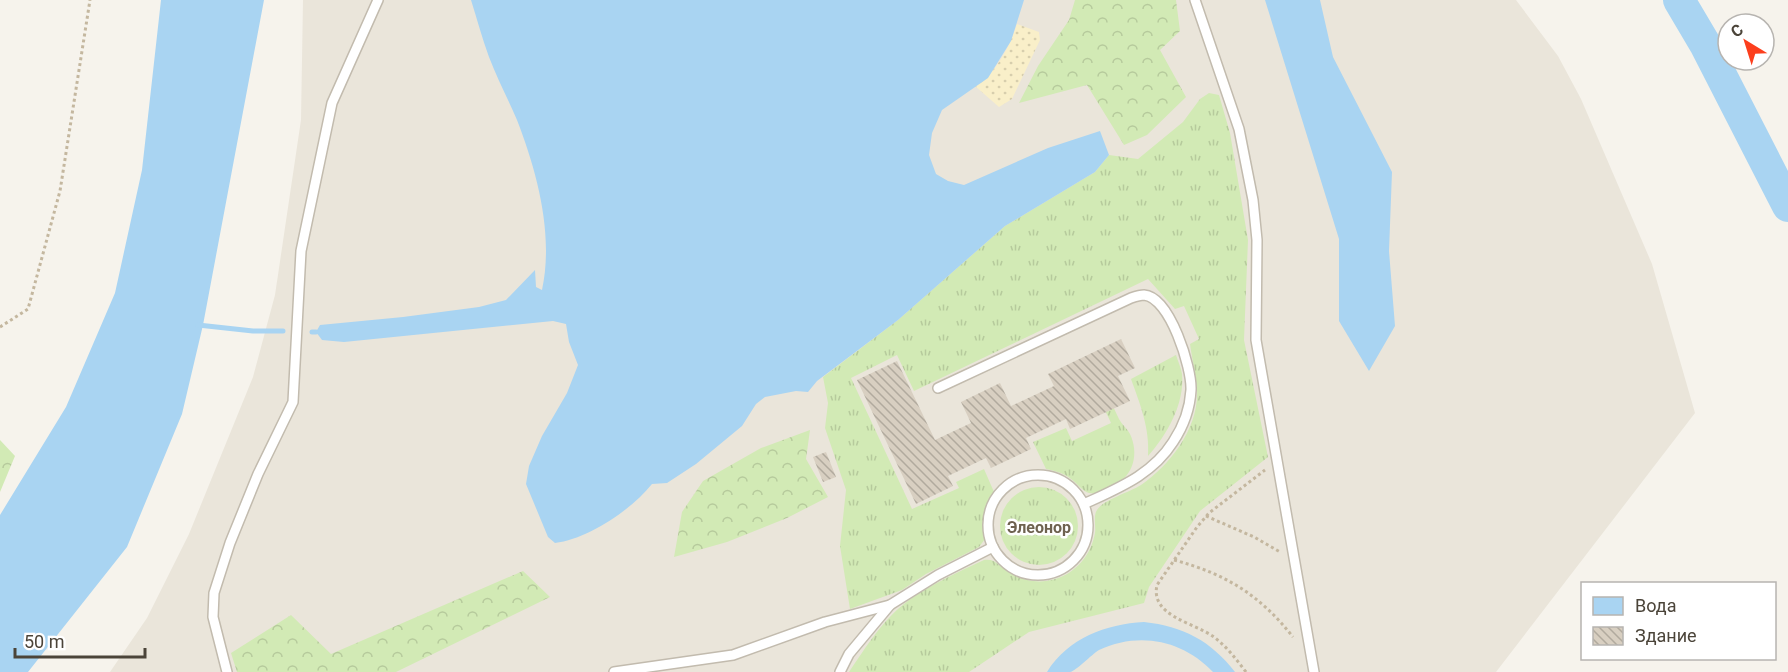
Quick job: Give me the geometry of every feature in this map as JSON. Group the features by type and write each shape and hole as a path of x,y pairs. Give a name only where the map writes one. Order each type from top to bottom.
{"lane":[{"path":"227,672 213,617 214,593 230,543 258,474 293,402 301,251 332,103 378,0"},
{"path":"1195,0 1239,129 1252,200 1257,240 1256,340 1314,672"},
{"path":"938,388 1131,298 1144,295 1155,300 1162,308 1183,348 1189,370 1190,403 1175,440 1155,465 1136,479 1084,504"},
{"path":"1032,476 1047,476 1062,481 1075,491 1084,504 1088,520 1087,538 1080,554 1068,566 1052,574 1035,576 1018,572 1004,562 993,548 989,532 989,517 994,502 1004,489 1017,480 1032,476"},
{"path":"840,672 849,654 890,605 938,575 993,548"},
{"path":"614,672 733,655 825,621 890,605"}],"path":[{"path":"0,327 28,309 37,277 60,191 90,0"},
{"path":"1246,672 1231,652 1216,638 1198,626 1166,612 1157,602 1155,593 1157,585 1206,516 1276,461"},
{"path":"1206,516 1254,537 1294,561"},
{"path":"1174,560 1205,568 1236,584 1261,603 1282,623 1298,643"}],"shaded area":[{"path":"303,0 1516,0 1558,56 1581,99 1652,264 1695,413 1496,672 110,672 147,618 189,534 253,377 275,295 301,120"}],"green space":[{"path":"1075,0 1176,0 1180,31 1160,50 1186,97 1147,135 1124,145 1087,85 1019,103 1038,66 1069,20"},
{"path":"1209,93 1219,95 1230,133 1248,240 1244,340 1268,457 1200,511 1149,587 1144,603 1029,632 969,672 849,672 891,616 909,600 936,583 984,560 994,561 1018,577 1036,581 1049,581 1076,568 1090,549 1095,533 1095,515 1100,506 1136,488 1152,477 1172,456 1188,431 1193,418 1197,390 1190,344 1199,339 1184,306 1175,309 1148,279 914,391 897,355 851,378 912,509 959,488 956,482 984,469 994,492 986,509 985,539 979,547 926,574 902,590 850,609 840,546 846,490 825,428 828,403 823,377 898,320 1005,226 1095,172 1109,155 1138,159 1183,122 1200,99"},
{"path":"1176,355 1182,374 1178,407 1162,438 1148,456 1146,426 1131,379"},
{"path":"1106,390 1119,419 1133,441 1133,463 1121,481 1102,491 1089,493 1065,475 1046,469 1033,442 1066,428 1072,441 1111,423 1097,393"},
{"path":"810,430 806,459 828,497 787,518 727,542 674,557 682,512 703,481 761,448"},
{"path":"0,440 15,456 0,492"},
{"path":"1039,487 1054,490 1067,498 1075,511 1078,526 1075,541 1067,554 1054,562 1039,565 1024,562 1011,554 1003,541 1000,526 1003,511 1011,498 1024,490"},
{"path":"523,571 550,597 396,672 237,672 231,653 291,615 331,654"}],"sand":[{"path":"1017,24 1039,32 1040,40 1012,99 999,107 975,86 983,81 1001,59"}],"water":[{"path":"161,0 264,0 203,325 182,414 127,547 28,672 0,672 0,515 66,407 115,293 142,170"},
{"path":"471,0 1024,0 1011,41 988,78 942,110 932,133 929,155 936,174 948,181 964,185 1048,148 1100,131 1109,155 1095,172 1005,226 898,320 817,381 808,392 796,391 765,397 756,404 742,426 696,464 667,483 652,484 633,504 608,522 581,536 555,543 548,537 526,484 529,466 542,436 567,393 578,365 569,342 566,324 553,321 344,342 322,340 316,332 320,325 479,307 506,300 535,270 536,287 542,290 545,269 545,225 537,182 517,120 489,57"},
{"path":"1265,0 1320,0 1333,57 1392,172 1389,251 1395,326 1369,371 1339,321 1339,239"},
{"path":"1144,622 1171,627 1195,637 1216,652 1235,672 1213,672 1188,652 1160,642 1145,640 1114,644 1099,650 1070,672 1047,672 1066,650 1089,635 1116,626"}],"building":[{"path":"1121,339 1135,368 1118,376 1130,401 1070,429 1066,419 1026,438 1031,449 991,468 986,458 948,476 953,486 916,504 857,380 897,361 935,440 971,423 961,402 1000,383 1011,406 1054,386 1048,374"},
{"path":"826,452 836,477 823,482 813,457"}],"waterway":[{"path":"1679,0 1705,44 1788,206"},
{"path":"198,325 253,331 283,331"}],"district":[{"name":"Элеонор","path":"1039,527"}]}
